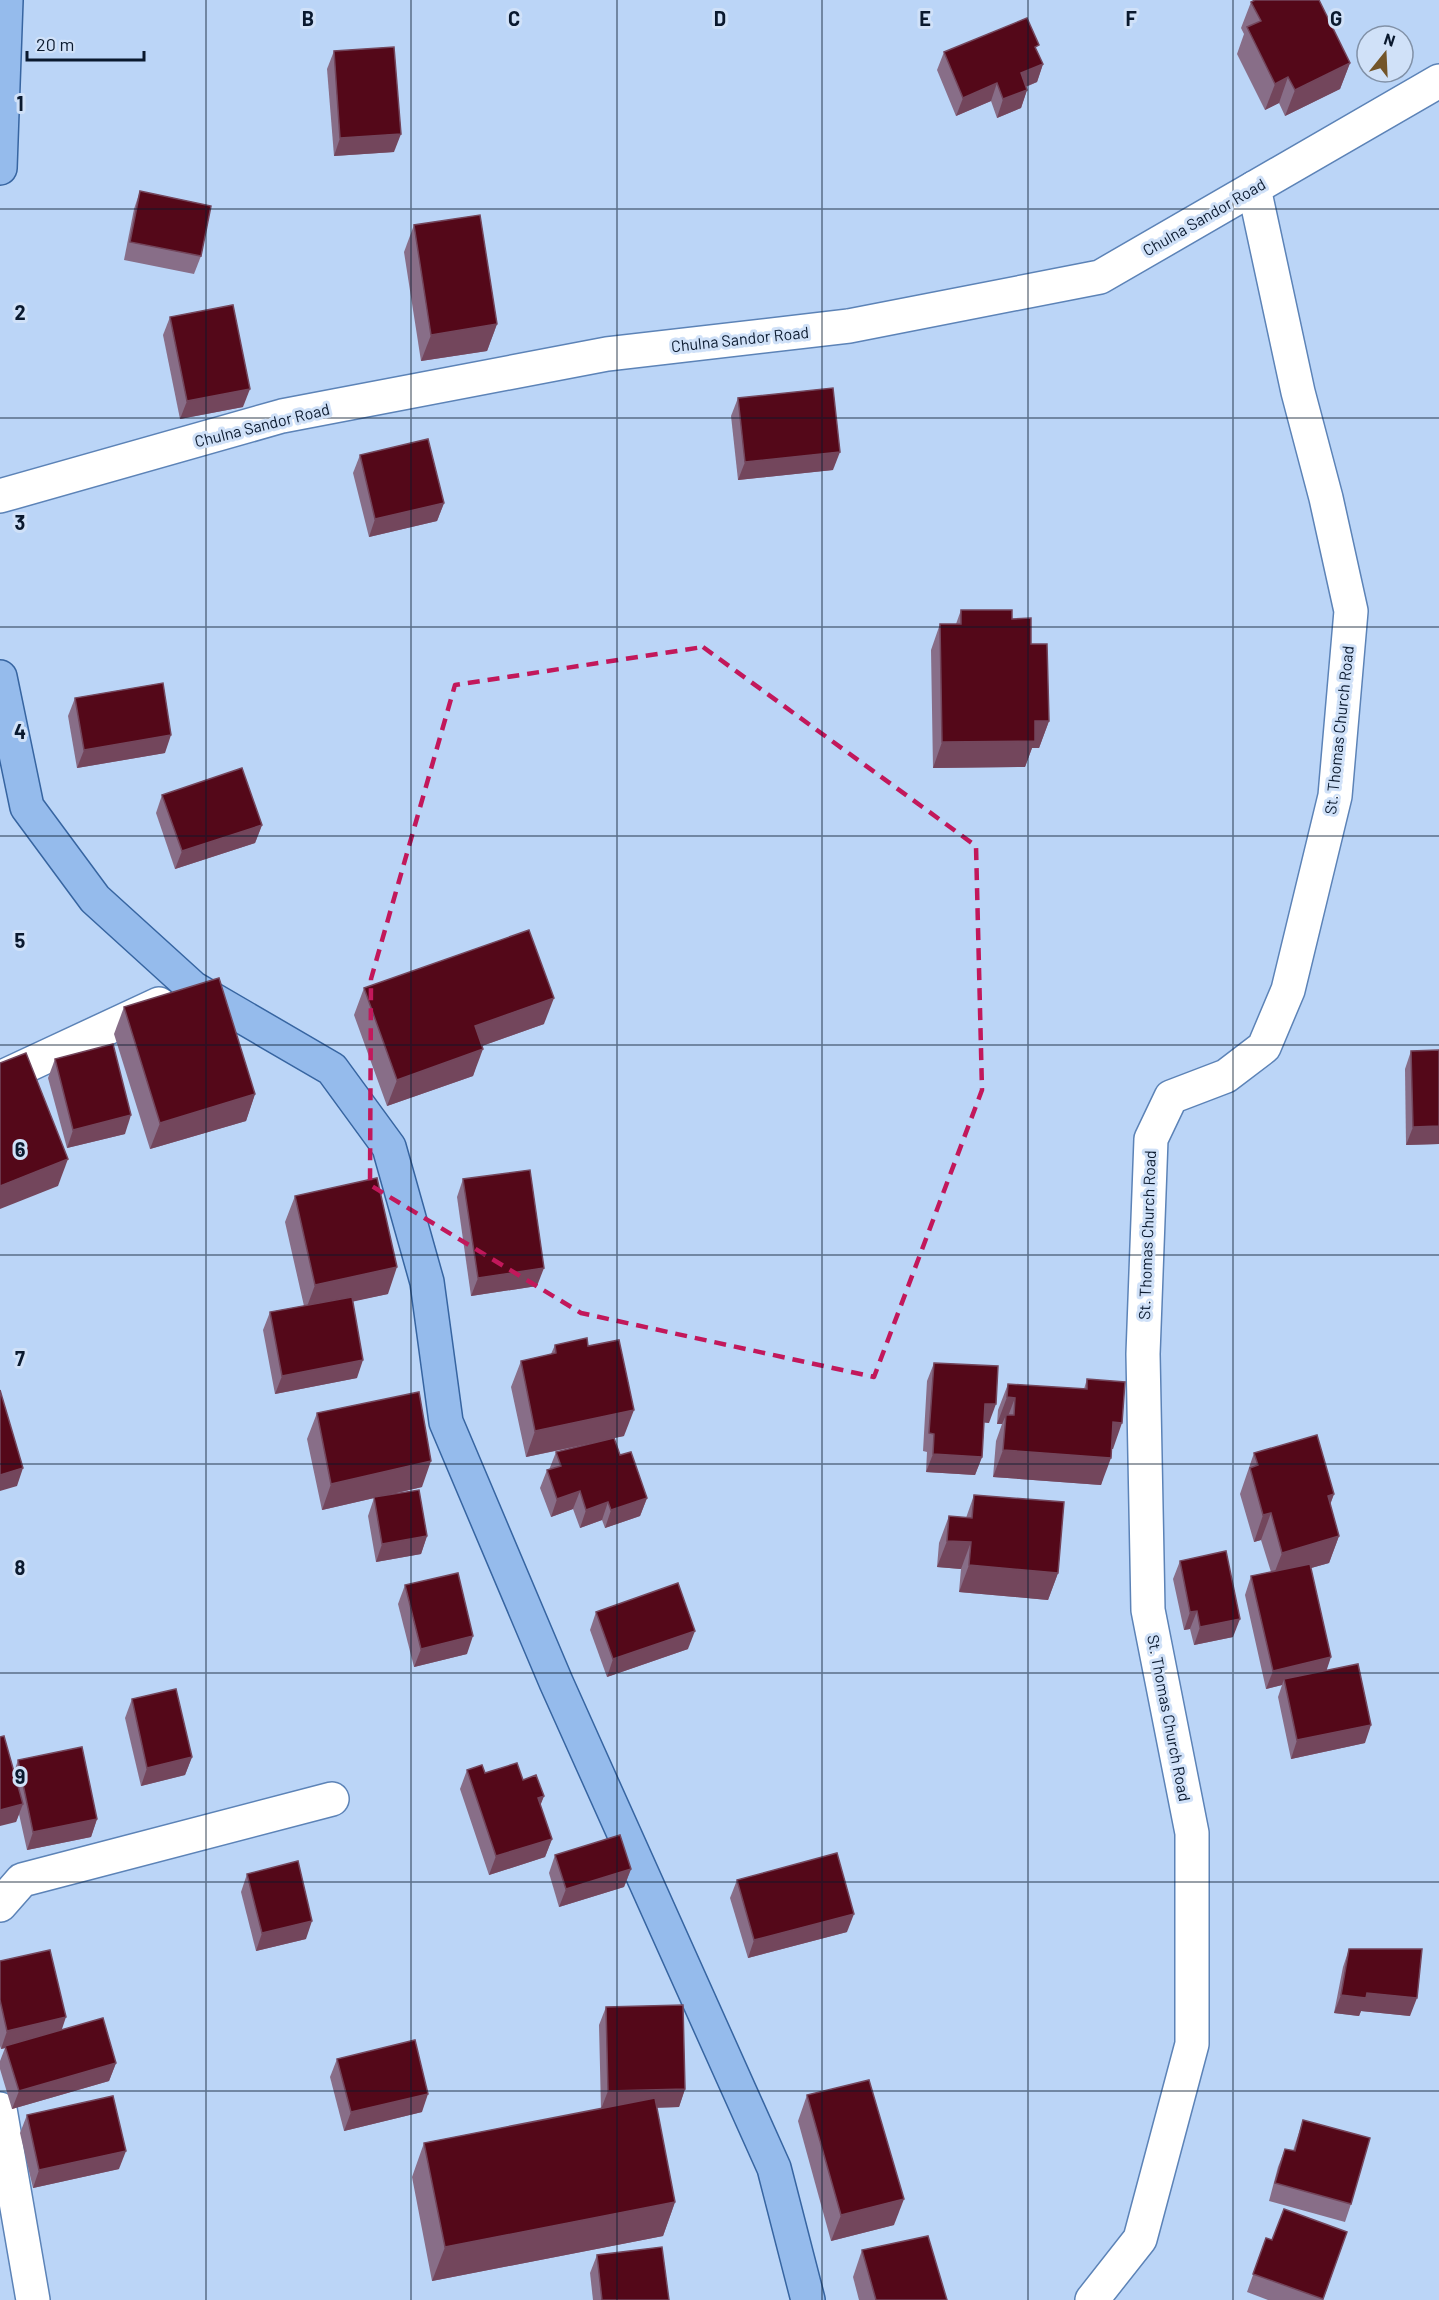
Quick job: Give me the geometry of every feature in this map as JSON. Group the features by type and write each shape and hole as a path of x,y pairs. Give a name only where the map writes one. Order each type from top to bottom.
{"main road":[{"path":"0,168 6,0"},
{"path":"0,677 27,807 95,899 193,988 332,1069 389,1147 427,1282 446,1422 555,1682 774,2168 808,2300"}],"street":[{"name":"Chulna Sandor Road","path":"0,496 282,417 607,354 849,326 1100,277 1439,81"},
{"name":"St. Thomas Church Road","path":"1092,2300 1140,2239 1192,2044 1192,1833 1148,1610 1143,1354 1151,1139 1171,1097 1226,1076 1264,1047 1287,990 1335,796 1351,611 1326,498 1298,392 1254,188"},
{"path":"0,1078 193,988"},
{"path":"0,1905 22,1880 332,1799"},
{"path":"0,2109 33,2300"}],"highlighted area":[{"path":"703,647 976,846 982,1090 874,1377 581,1313 370,1185 371,979 455,685"}],"building":[{"path":"1255,0 1319,0 1350,63 1295,90 1288,77 1275,84 1247,27 1261,21 1251,2"},
{"path":"1027,18 1039,45 1035,47 1043,64 1021,73 1027,90 1003,99 997,83 963,98 944,52"},
{"path":"394,47 401,134 340,138 334,51"},
{"path":"140,191 211,206 201,256 130,242"},
{"path":"480,215 497,324 431,335 414,225"},
{"path":"233,305 250,389 187,401 170,317"},
{"path":"833,388 840,452 745,462 738,398"},
{"path":"428,439 444,503 375,519 360,455"},
{"path":"961,610 1012,610 1012,619 1031,618 1031,644 1047,644 1049,721 1035,721 1035,741 942,742 940,624 961,624"},
{"path":"163,683 171,735 84,750 75,698"},
{"path":"242,768 262,825 182,851 162,795"},
{"path":"529,930 554,998 475,1026 483,1049 397,1080 364,988"},
{"path":"219,978 255,1094 160,1123 124,1007"},
{"path":"113,1044 131,1115 73,1130 55,1059"},
{"path":"1439,1050 1439,1126 1413,1127 1411,1051"},
{"path":"26,1053 68,1159 0,1186 0,1063"},
{"path":"530,1170 544,1268 478,1278 463,1179"},
{"path":"377,1178 397,1267 315,1285 295,1196"},
{"path":"352,1297 363,1360 282,1376 270,1312"},
{"path":"587,1338 588,1346 619,1340 634,1410 535,1431 521,1361 556,1353 555,1345"},
{"path":"934,1363 998,1366 996,1404 985,1404 982,1457 933,1454 934,1434 929,1433"},
{"path":"1087,1379 1125,1382 1122,1423 1113,1422 1111,1458 1003,1450 1006,1415 1014,1415 1015,1398 1007,1397 1008,1384 1087,1389"},
{"path":"0,1390 23,1468 0,1475"},
{"path":"419,1392 431,1461 331,1484 317,1413"},
{"path":"1317,1435 1334,1494 1328,1496 1339,1536 1282,1553 1271,1513 1263,1515 1250,1468 1258,1465 1254,1453"},
{"path":"614,1438 620,1455 631,1452 647,1498 611,1510 608,1502 586,1510 580,1491 557,1499 547,1470 561,1466 556,1452"},
{"path":"419,1490 427,1536 382,1544 374,1497"},
{"path":"974,1495 1064,1502 1058,1573 969,1565 971,1542 947,1541 949,1516 972,1518"},
{"path":"1226,1551 1240,1619 1200,1627 1197,1611 1190,1612 1180,1561"},
{"path":"1310,1564 1331,1657 1273,1671 1251,1576"},
{"path":"458,1573 473,1636 421,1649 405,1585"},
{"path":"678,1583 695,1631 613,1659 596,1612"},
{"path":"1358,1664 1371,1725 1297,1740 1284,1679"},
{"path":"176,1689 192,1757 147,1768 132,1699"},
{"path":"4,1736 23,1804 0,1810 0,1737"},
{"path":"82,1747 97,1819 33,1832 18,1760"},
{"path":"517,1763 523,1780 536,1775 544,1796 538,1798 552,1839 496,1856 467,1770 482,1765 485,1773"},
{"path":"620,1835 631,1869 566,1889 555,1855"},
{"path":"837,1853 854,1914 754,1940 737,1880"},
{"path":"298,1861 312,1921 262,1933 247,1874"},
{"path":"1349,1949 1422,1949 1417,1998 1367,1993 1366,1998 1341,1995"},
{"path":"50,1950 66,2017 7,2031 0,2000 0,1961"},
{"path":"683,2005 685,2089 608,2091 606,2007"},
{"path":"103,2018 116,2063 19,2091 5,2046"},
{"path":"415,2040 428,2094 351,2112 337,2059"},
{"path":"869,2080 904,2199 841,2215 807,2095"},
{"path":"113,2096 126,2151 39,2170 27,2115"},
{"path":"655,2098 675,2202 445,2247 424,2143"},
{"path":"1303,2120 1370,2138 1351,2204 1275,2183 1285,2149 1295,2151"},
{"path":"1284,2209 1347,2232 1323,2299 1253,2274 1266,2238 1272,2240"},
{"path":"928,2236 947,2300 876,2300 862,2250"},
{"path":"662,2247 669,2300 602,2300 597,2255"}]}
